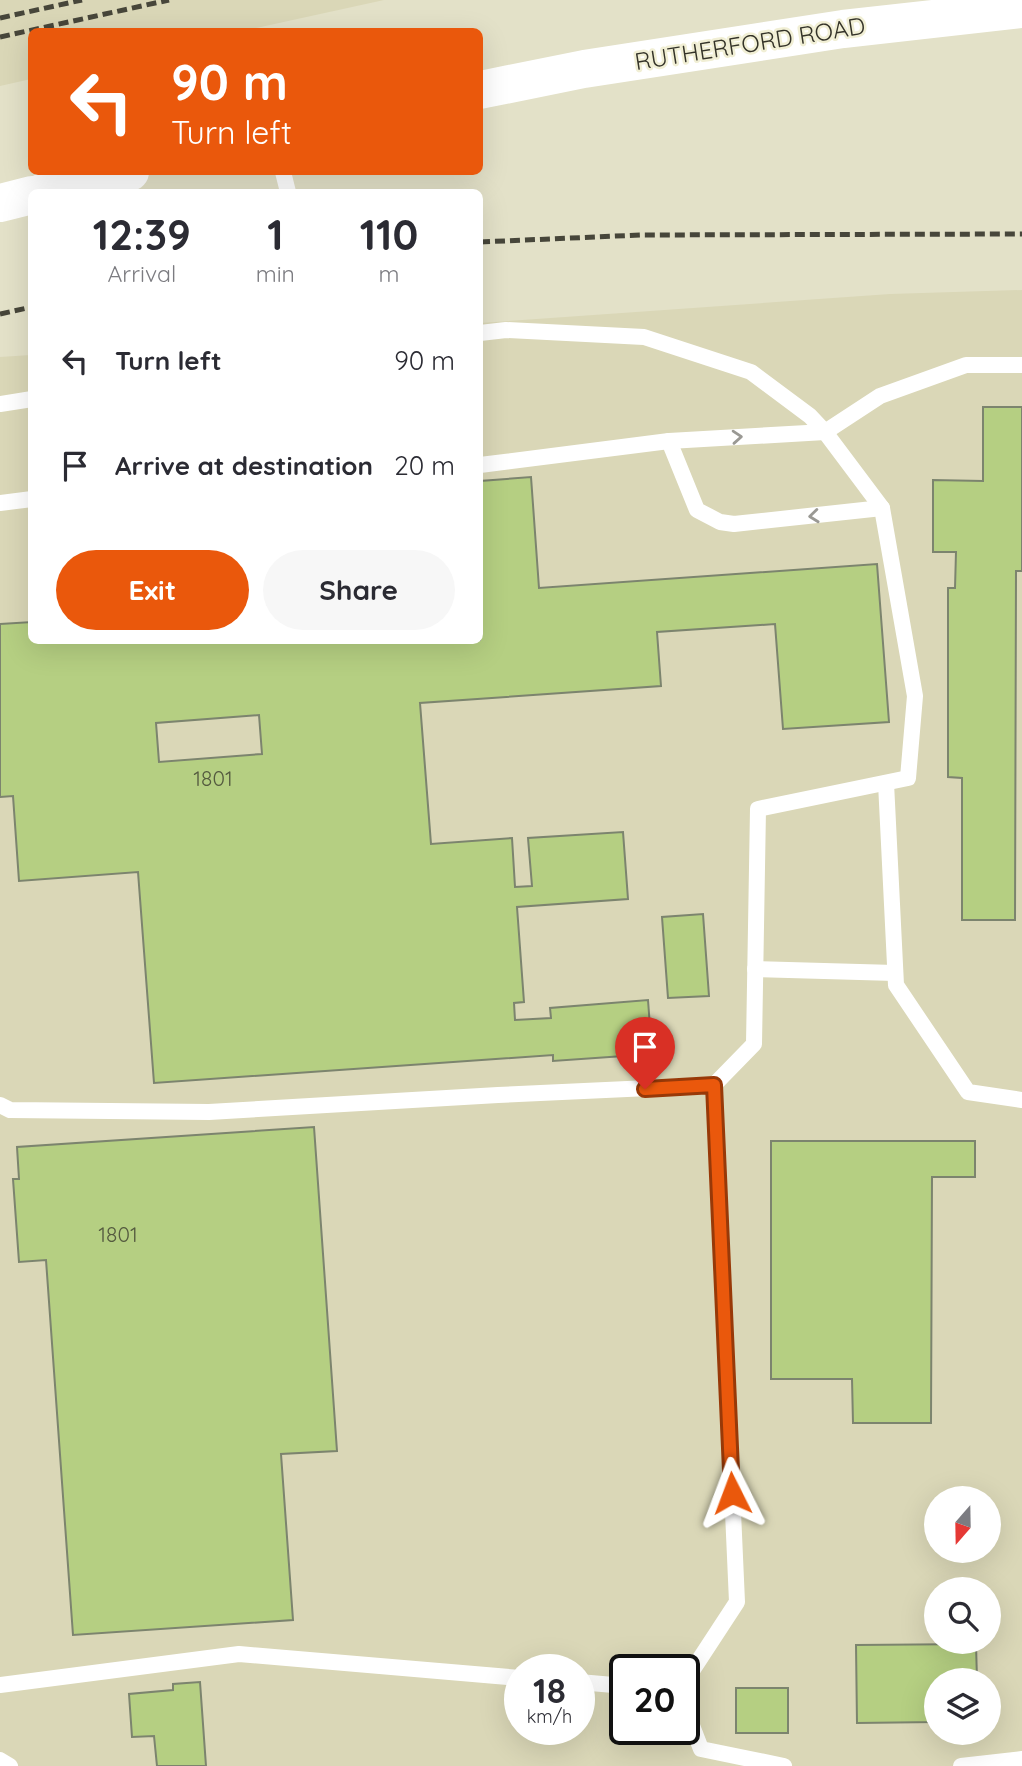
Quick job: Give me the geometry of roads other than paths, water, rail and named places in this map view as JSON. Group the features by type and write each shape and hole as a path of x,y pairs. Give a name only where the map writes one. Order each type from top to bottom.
{"street":[{"name":"RUTHERFORD ROAD","path":"483,89 584,69 843,29 1022,9"},
{"path":"56,189 117,175"},
{"path":"0,203 28,196"}],"lane":[{"path":"0,1105 10,1110 209,1112 714,1085 754,1044 758,809 908,778 915,696 882,508 810,416 751,372 644,337 506,330 483,333"},
{"path":"483,465 669,441 825,432 880,396 966,365 1022,365"},
{"path":"0,404 28,400"},
{"path":"669,441 697,510 720,522 734,524 882,508"},
{"path":"0,503 28,500"},
{"path":"886,783 895,985 968,1092 1022,1100"},
{"path":"755,969 895,973"},
{"path":"700,1659 737,1602 714,1085"},
{"path":"0,1685 239,1654 504,1677"},
{"path":"699,1745 701,1749 784,1766"},
{"path":"961,1766 1022,1759"},
{"path":"0,1760 10,1766"}],"railway":[{"path":"0,18 82,0"},
{"path":"41,28 169,0"},
{"path":"0,37 28,31"},
{"path":"483,242 640,235 1022,234"},
{"path":"0,314 28,308"}]}
